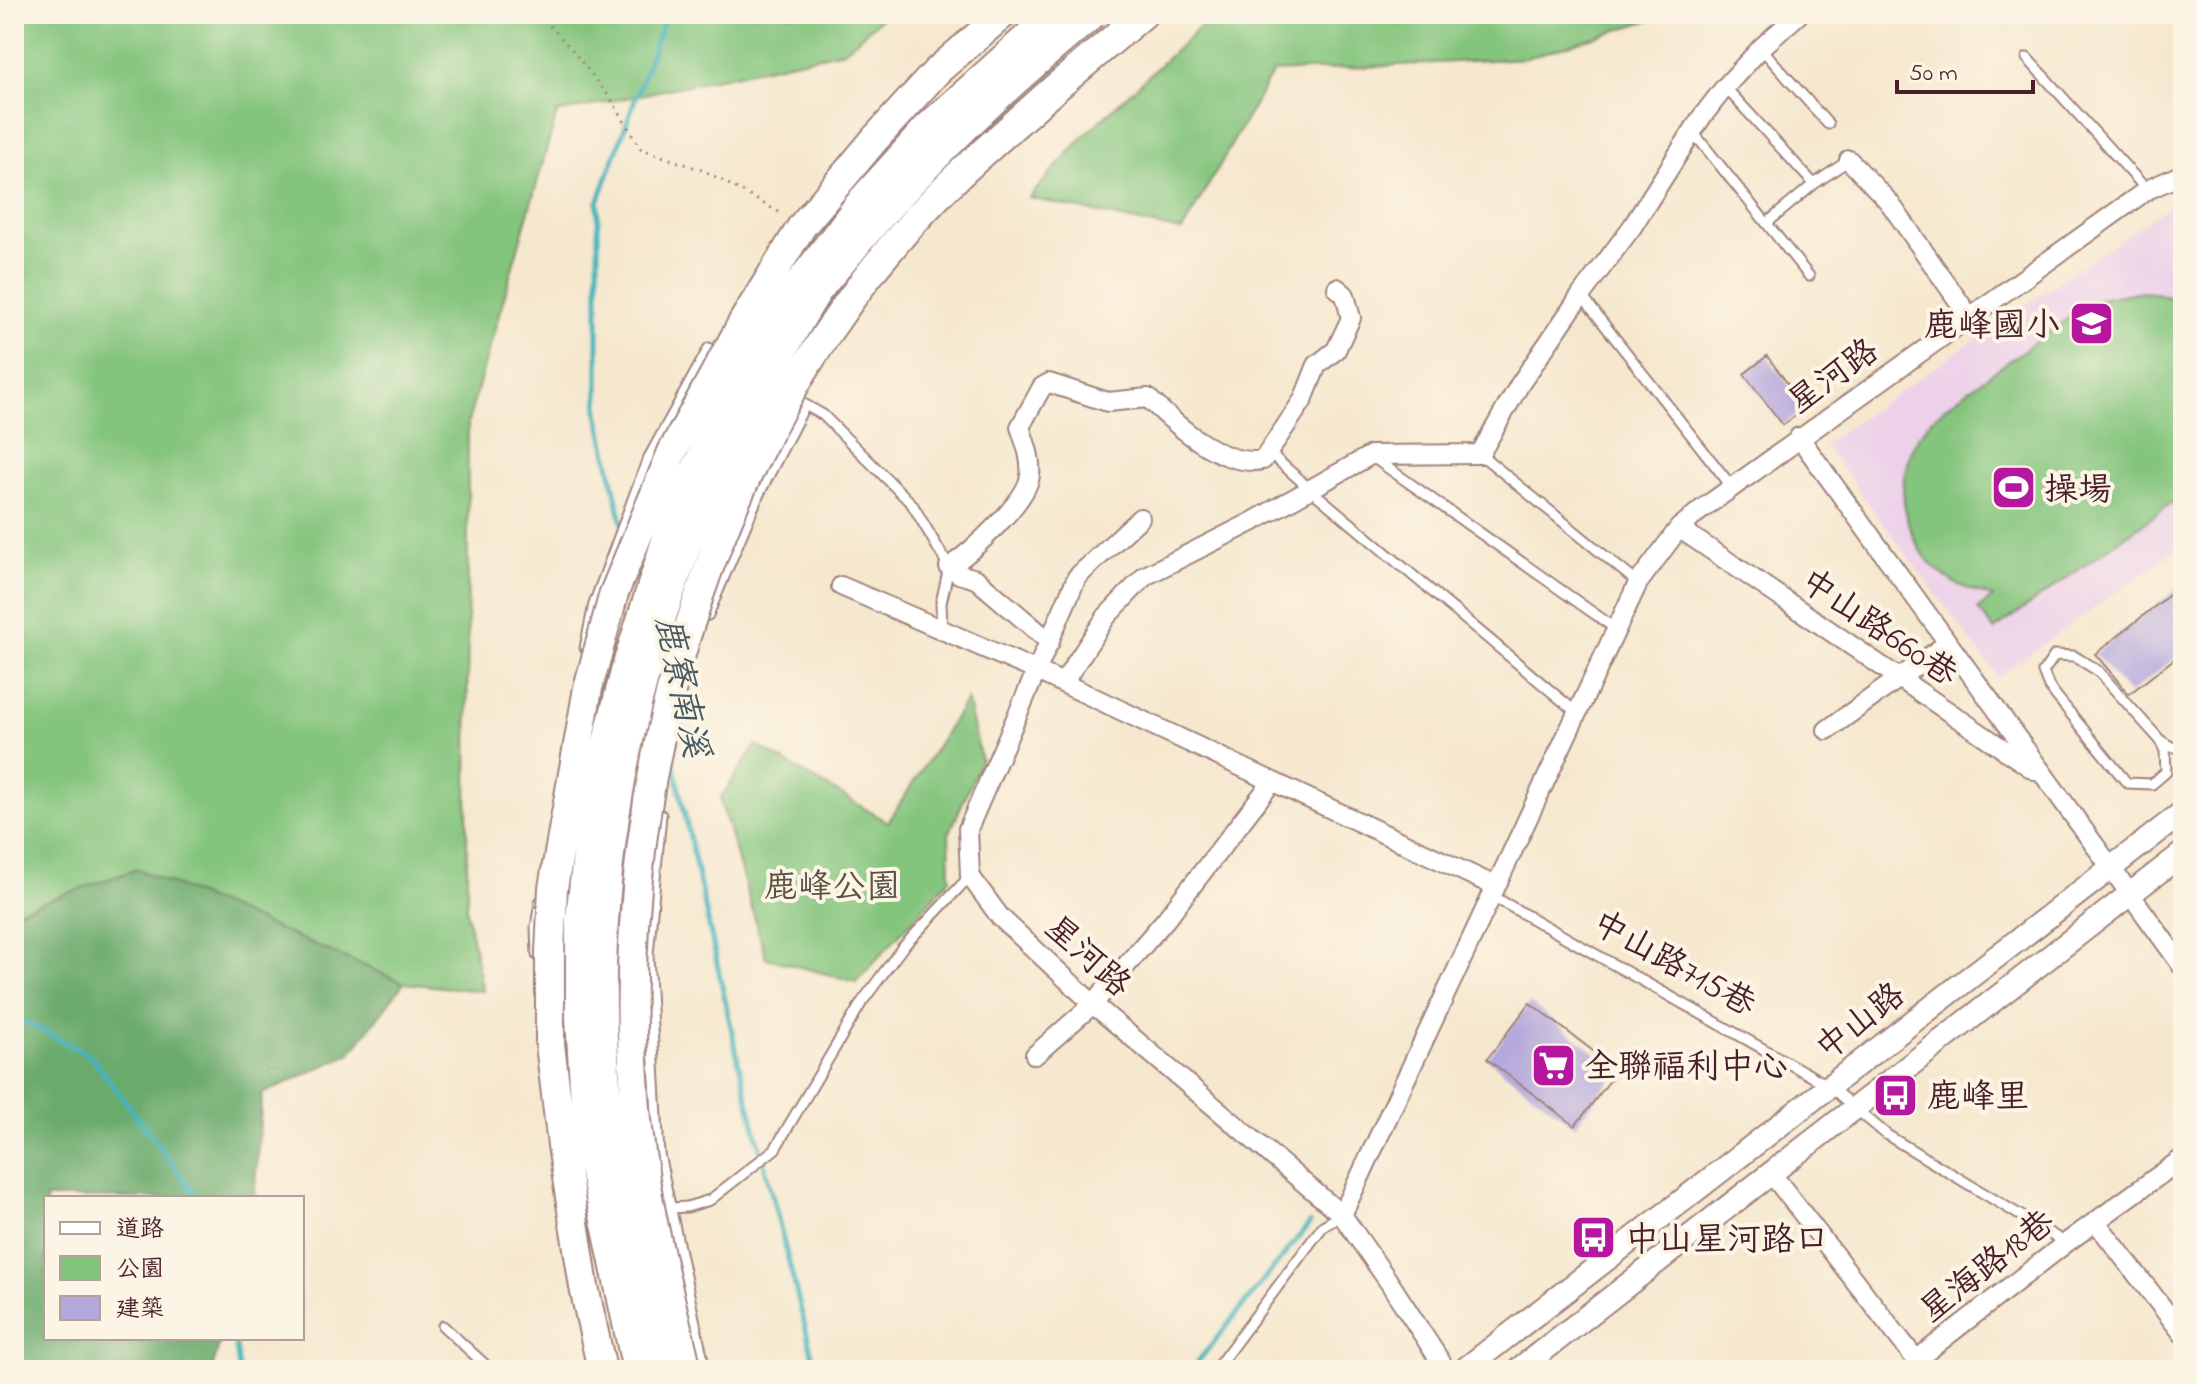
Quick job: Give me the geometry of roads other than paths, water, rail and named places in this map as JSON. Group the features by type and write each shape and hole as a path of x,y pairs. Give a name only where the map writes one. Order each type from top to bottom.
{"main road":[{"path":"602,1370 584,1287 562,1145 550,1044 550,952 553,888 588,688 614,593 672,452 744,320 802,226 937,71 1003,14"},
{"path":"637,1370 587,1135 580,1018 580,917 595,789 626,668 677,506 721,418 786,301 864,198 926,129 1053,14"},
{"path":"660,1370 611,1133 602,1021 603,936 612,828 641,687 701,511 751,406 819,290 883,212 947,144 1009,84 1093,14"},
{"path":"687,1370 646,1180 633,1069 632,936 640,855 657,748 676,672 717,548 776,418 814,352 855,292 926,206 1053,90 1143,14"}],"street":[{"path":"1063,683 1106,617 1145,576 1311,490 1371,455 1480,454 1520,384 1632,227 1725,87 1761,48 1799,14"},
{"path":"1849,160 1889,202 1969,316"},
{"name":"星河路","path":"1342,1215 1638,583 1679,528 1799,437 2147,190 2183,174"},
{"path":"1050,642 976,579 949,567 964,557 1019,500 1030,477 1027,445 1020,427 1042,387 1049,383 1108,402 1148,398 1189,437 1247,463 1263,460 1303,400 1317,365 1336,350 1351,318 1345,295 1337,288"},
{"name":"中山路660巷","path":"1799,437 2183,967"},
{"path":"970,876 968,829 1077,577 1140,518"},
{"name":"中山路660巷","path":"1679,528 2045,777"},
{"path":"841,586 1063,683 1494,891"},
{"path":"1827,730 1948,643"},
{"path":"1035,1055 1093,1004 1166,919 1272,782"},
{"name":"中山路","path":"1464,1370 2183,812"},
{"name":"中山路","path":"1518,1370 2183,853"},
{"name":"星河路","path":"970,876 1000,917 1093,1004 1342,1215 1446,1370"},
{"name":"星海路18巷","path":"1920,1365 2066,1243 2183,1158"},
{"path":"1771,1173 1920,1365"},
{"path":"2096,1222 2183,1334"}],"lane":[{"path":"1761,48 1828,124"},
{"path":"2027,58 2147,190"},
{"path":"1725,87 1814,184"},
{"path":"1693,132 1809,276"},
{"path":"1767,223 1849,160"},
{"path":"1581,295 1733,488"},
{"path":"581,665 594,604 647,461 709,348 732,361"},
{"path":"743,368 823,415 912,504 949,567 941,603 942,631"},
{"path":"707,619 758,496 805,405"},
{"path":"1480,454 1638,583"},
{"path":"1371,455 1616,629"},
{"path":"1263,460 1273,456 1577,713"},
{"path":"2160,740 2165,751 2166,772 2152,784 2127,783 2049,687 2043,672 2047,664 2055,655 2074,656 2098,671 2160,740 2171,747 2183,747"},
{"path":"575,696 578,681"},
{"path":"671,746 684,689"},
{"path":"663,803 648,955 659,1154 705,1370"},
{"path":"671,1208 710,1200 775,1149 862,1002 902,948 970,876"},
{"path":"538,973 536,927 543,880"},
{"name":"中山路715巷","path":"1494,891 1829,1086 1887,1135 2066,1243"},
{"path":"539,1005 542,1067 566,1232 593,1370"},
{"path":"1215,1370 1323,1226 1342,1215"},
{"path":"443,1326 491,1370"}],"waterway":[{"name":"鹿寮南溪","path":"622,523 598,413 598,202 666,14"},
{"name":"鹿寮南溪","path":"671,751 739,1064 816,1370"},
{"path":"14,1016 91,1056 196,1196"},
{"path":"1191,1370 1310,1223"},
{"path":"235,1340 239,1370"}],"place":[{"name":"鹿峰國小","path":"2091,324"},
{"name":"操場","path":"2013,488"},
{"name":"全聯福利中心","path":"1553,1065"},
{"name":"鹿峰里","path":"1896,1095"},
{"name":"中山星河路口","path":"1594,1238"}],"park label":[{"name":"鹿峰公園","path":"832,885"}]}
